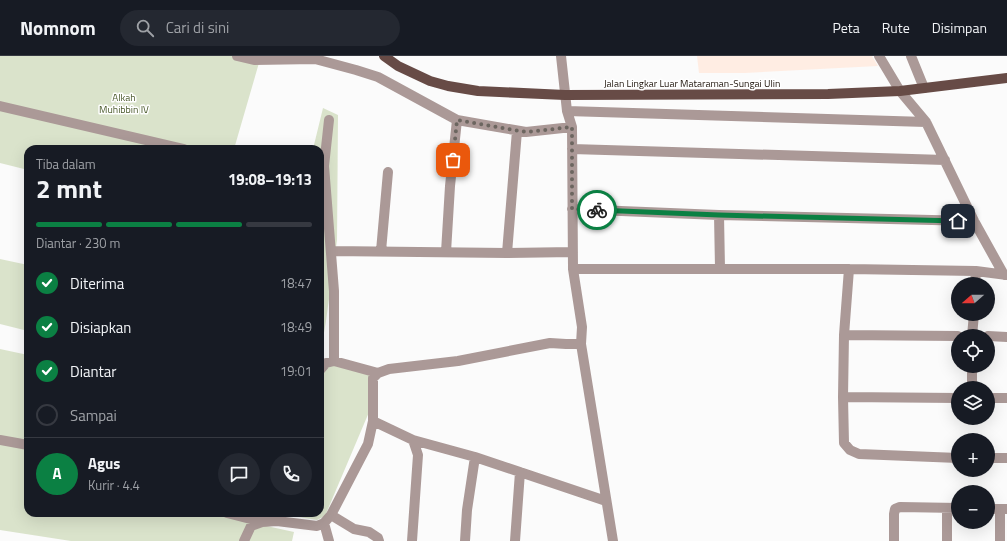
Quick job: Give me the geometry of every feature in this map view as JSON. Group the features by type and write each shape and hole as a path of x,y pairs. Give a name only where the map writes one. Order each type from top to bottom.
{"main road":[{"name":"Jalan Lingkar Luar Mataraman-Sungai Ulin","path":"384,56 398,66 430,81 448,86 478,91 565,95 828,94 924,88 1007,78"}],"street":[{"path":"237,56 254,60 315,59 356,70 378,77 457,120 526,132 572,127"},
{"path":"561,56 567,111 572,127 573,269 582,327 580,344 613,541"},
{"path":"879,56 900,90 926,122 974,221 1006,275"},
{"path":"911,56 924,88"},
{"path":"0,106 167,145"},
{"path":"567,111 926,122"},
{"path":"329,120 324,166 334,291 334,361"},
{"path":"446,252 450,186 457,120"},
{"path":"507,253 517,131"},
{"path":"572,149 945,160"},
{"path":"381,251 388,172"},
{"path":"572,209 719,215 974,221"},
{"path":"719,215 720,268"},
{"path":"331,251 507,253 573,252"},
{"path":"573,269 849,269 976,271 1006,275"},
{"path":"849,269 844,335 844,443 850,450 859,454 951,458"},
{"path":"976,271 976,277"},
{"path":"844,335 951,336"},
{"path":"995,336 1007,337"},
{"path":"244,541 251,526 264,518 317,526 324,523 331,515 368,444 373,421 372,382 373,378 378,373 389,369 458,361 550,343 580,344"},
{"path":"324,365 326,363 334,361 378,373"},
{"path":"843,396 951,398"},
{"path":"995,398 1007,398"},
{"path":"373,421 413,440 475,457 606,501"},
{"path":"0,440 24,444"},
{"path":"412,541 418,469 418,455 413,440"},
{"path":"464,541 475,457"},
{"path":"995,458 1007,458"},
{"path":"514,541 520,472"},
{"path":"894,541 895,509 900,507 951,508"},
{"path":"947,508 947,541"},
{"path":"1000,541 1003,509"},
{"path":"331,515 354,529 369,532 378,538 379,541"},
{"path":"324,523 329,541"}],"shaded area":[{"path":"697,56 872,56 878,66 745,73 699,73"}],"green space":[{"name":"Alkah Muhibbin IV","path":"0,56 261,56 235,145 24,145 24,169 0,163"},
{"path":"323,108 338,115 337,240 324,333 324,145 314,145"},
{"path":"0,259 24,264 24,330 0,324"},
{"path":"0,349 24,354 24,517 226,517 294,532 292,541 71,541 0,530"},
{"path":"324,361 372,374 375,398 325,516"},
{"path":"299,517 323,517 317,520"}],"way so far":[{"path":"453,160 457,120 526,132 572,127 572,209 597,210"}],"route":[{"path":"597,210 719,215 958,221"}]}
